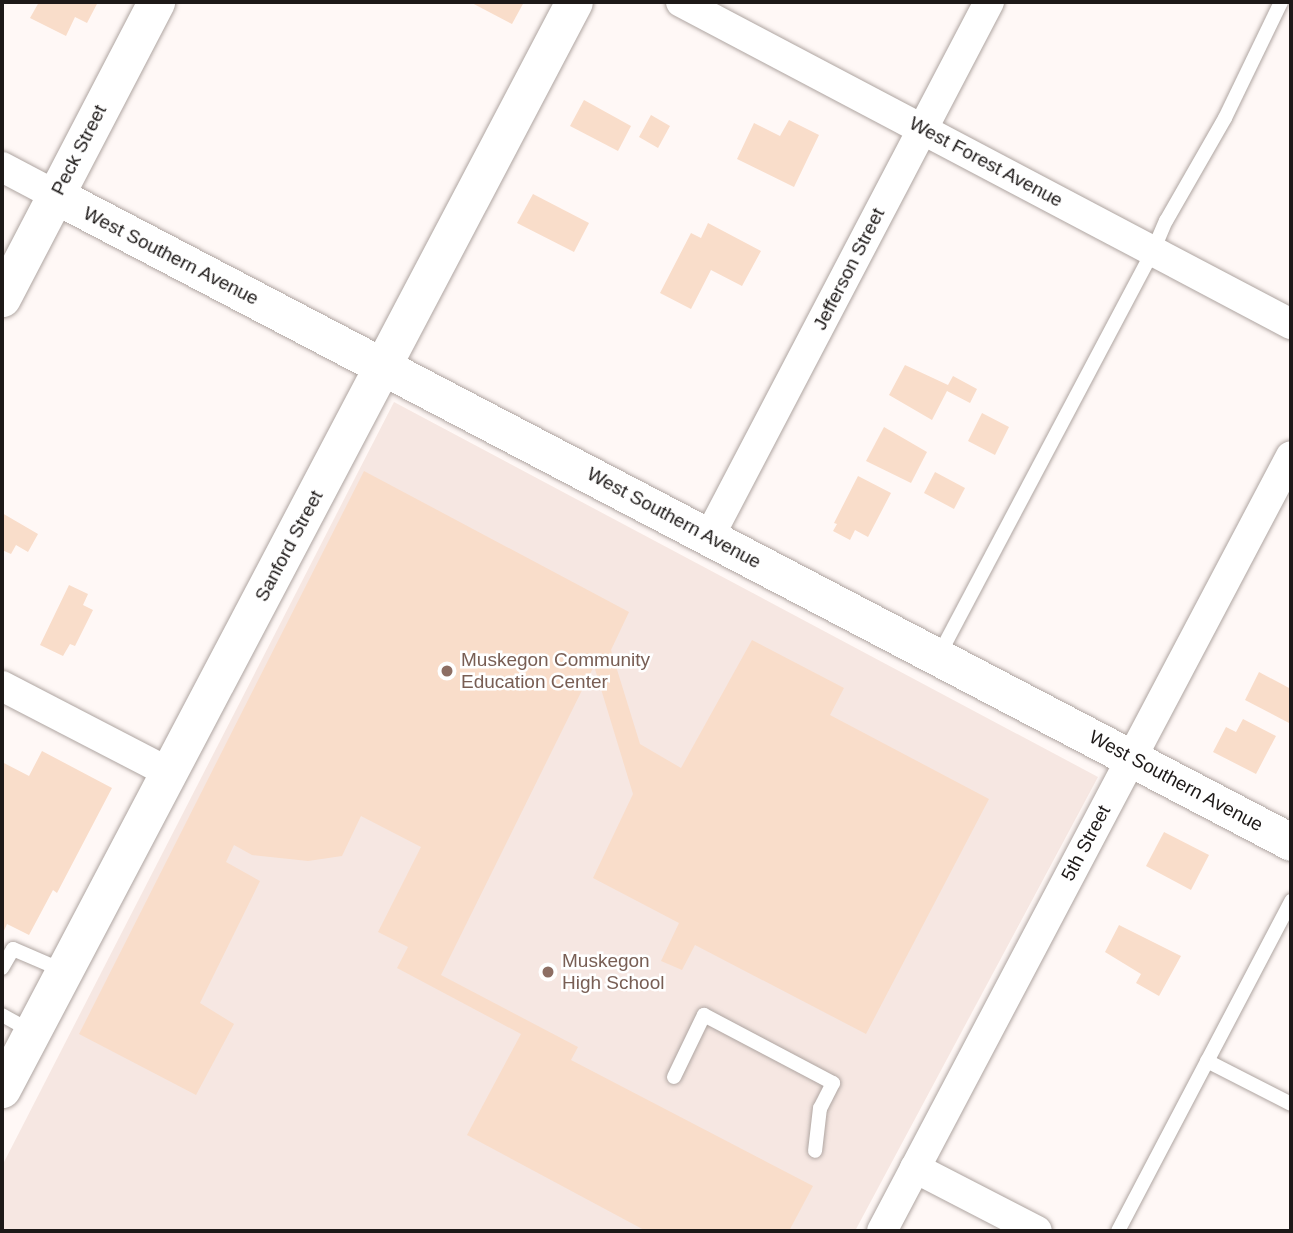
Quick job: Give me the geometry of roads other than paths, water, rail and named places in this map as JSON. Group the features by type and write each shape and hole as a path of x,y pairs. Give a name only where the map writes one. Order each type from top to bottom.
{"street":[{"name":"Peck Street","path":"2,298 156,2"},
{"name":"Sanford Street","path":"2,1089 17,1023 64,971 575,2"},
{"name":"West Forest Avenue","path":"681,2 1291,324"},
{"name":"Jefferson Street","path":"709,537 989,2"},
{"path":"2,167 55,195"},
{"name":"West Southern Avenue","path":"55,195 1291,842"},
{"name":"5th Street","path":"881,1231 1291,456"},
{"path":"2,687 168,772"},
{"path":"915,1168 1037,1231"}],"lane":[{"path":"939,657 1153,251 1166,221 1225,118 1282,2"},
{"path":"1118,1231 1291,901"},
{"path":"2,968 13,949 64,971"},
{"path":"674,1077 704,1015 833,1083 820,1108 815,1151"},
{"path":"1207,1061 1291,1104"}],"place":[{"name":"Muskegon Community Education Center","path":"447,671"},
{"name":"Muskegon High School","path":"548,972"}]}
